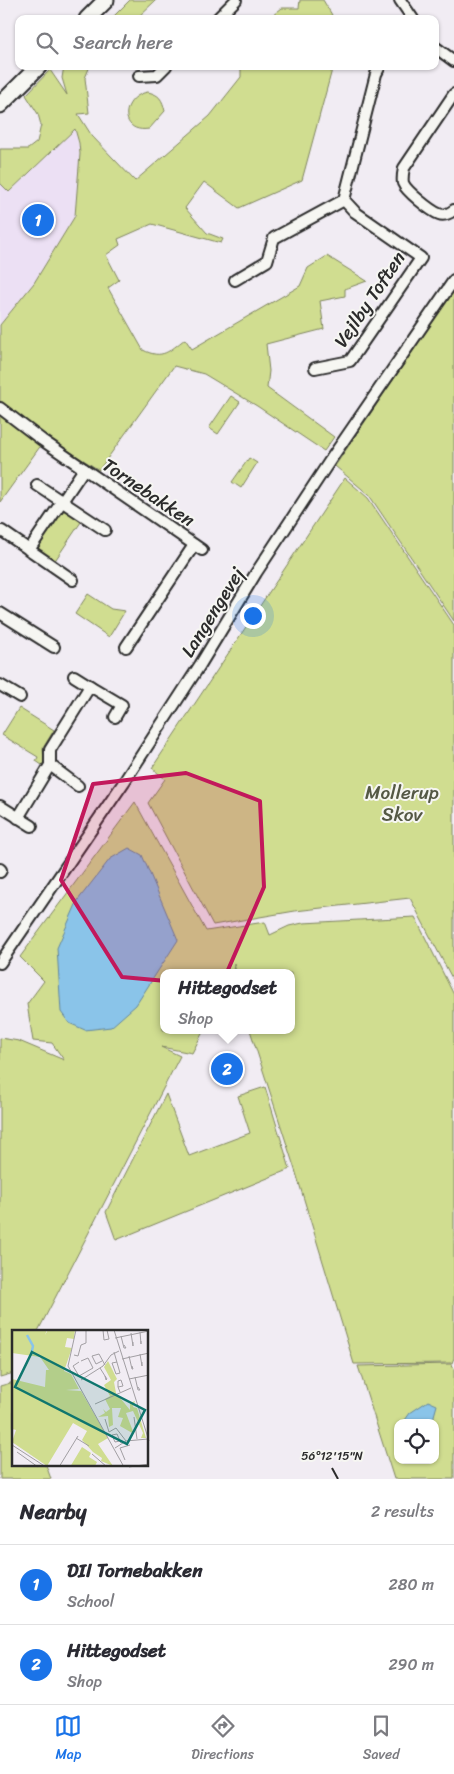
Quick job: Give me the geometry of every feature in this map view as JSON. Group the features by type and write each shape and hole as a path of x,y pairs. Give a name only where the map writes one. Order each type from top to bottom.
{"street":[{"path":"91,15 106,0"},
{"path":"221,15 236,0"},
{"path":"400,0 410,15"},
{"path":"439,51 454,61"},
{"path":"0,105 35,70"},
{"path":"140,76 157,76 162,70"},
{"path":"235,280 267,261 274,238 344,200 378,70"},
{"path":"454,94 404,168 402,176 410,194 440,214 447,214 454,210"},
{"name":"Vejlby Toften","path":"315,368 350,361 421,258 355,212 344,200"},
{"name":"Langengevej","path":"0,963 124,782 281,535 454,280"},
{"name":"Tornebakken","path":"0,408 42,440 198,547 126,647"},
{"name":"Tornebakken","path":"29,550 84,469"},
{"path":"37,485 105,530"},
{"path":"2,531 73,580"},
{"path":"0,614 54,647"},
{"path":"74,676 122,706 115,717"},
{"path":"0,685 20,697"},
{"path":"18,818 50,765 50,750 90,686"},
{"path":"50,765 78,786"},
{"path":"0,806 32,826"}],"highlighted area":[{"path":"186,773 260,801 264,887 221,986 122,977 61,880 93,784"}],"shaded area":[{"path":"75,128 80,154 75,216 34,283 0,325 0,183 10,192"}],"green space":[{"path":"130,0 156,0 140,15 115,15"},
{"path":"300,0 323,0 332,15 273,15 282,8 299,8"},
{"path":"50,70 67,95 62,78 63,70 88,70 85,78 89,113 78,114 92,136 135,181 210,116 241,77 241,70 332,70 302,180 239,208 204,182 185,208 207,233 223,239 221,243 152,224 118,239 120,245 106,255 119,280 108,288 143,350 156,354 166,353 185,339 192,349 300,286 308,268 327,256 367,281 345,289 345,296 320,301 324,329 266,344 269,371 267,388 334,437 324,451 257,406 204,374 174,366 99,470 47,437 0,502 0,325 34,283 75,216 80,154 75,129 9,192 0,183 0,149 28,149 37,142 41,125 38,114 26,95"},
{"path":"148,92 160,98 165,111 149,129 139,129 132,126 128,121 128,107 132,100"},
{"path":"454,290 454,621 369,495 335,466"},
{"path":"231,396 240,402 218,434 209,428"},
{"path":"249,458 257,463 241,488 232,482"},
{"name":"Mollerup Skov","path":"345,478 368,498 454,625 454,982 410,898 295,911 213,925 148,803 165,779 152,768"},
{"path":"67,509 79,516 77,519 81,522 54,562 39,553 37,545 60,510"},
{"path":"88,594 111,609 125,611 109,637 75,614"},
{"path":"19,708 54,730 43,748 44,762 42,765 36,761 38,757 2,735"},
{"path":"135,802 206,931 265,922 270,935 289,926 303,923 415,917 454,995 454,1358 452,1363 354,1364 251,1034 295,1034 295,969 235,969 234,963 233,969 160,969 160,1034 202,1034 192,1053 161,1047 180,1056 39,1330 12,1330 12,1374 0,1377 0,1038 19,1041 64,1060 52,1043 33,1041 27,1004 44,981 20,957"},
{"path":"265,1087 290,1169 116,1240 106,1212 166,1094 189,1156 250,1133 238,1096"},
{"path":"451,1364 454,1369 454,1479 394,1479 358,1366"},
{"path":"12,1383 12,1466 46,1466 51,1479 0,1479 0,1386"}],"water":[{"path":"129,848 142,855 178,940 136,1005 111,1027 85,1030 69,1023 61,1012 57,948 78,900 110,859"},
{"path":"428,1401 437,1405 433,1419 406,1419 410,1413"}],"place":[{"name":"DII Tornebakken","path":"38,220"},
{"name":"Hittegodset","path":"227,1069"}]}
